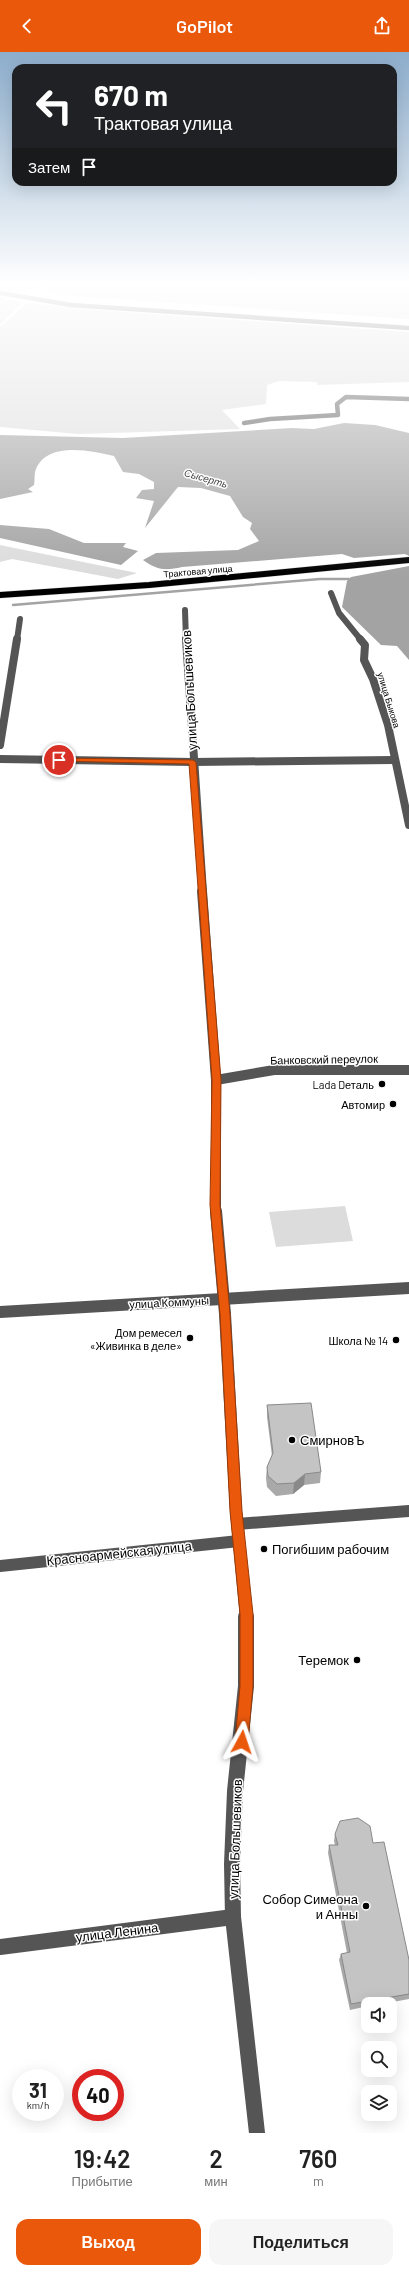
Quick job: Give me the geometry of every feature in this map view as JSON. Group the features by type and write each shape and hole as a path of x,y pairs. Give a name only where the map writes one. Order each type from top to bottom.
{"main road":[{"name":"Трактовая улица","path":"0,595 149,585 409,560"}],"street":[{"path":"244,423 270,419 338,415 337,404 346,397 354,396 409,399"},
{"name":"улица Быкова","path":"331,593 338,613 365,645 364,660 373,679 388,724 394,760 403,792 409,825"},
{"name":"улица Большевиков","path":"185,610 186,662 216,1080 215,1205 224,1299 237,1524 246,1614 246,1686 235,1791 232,1864 233,1917 257,2133"},
{"path":"0,745 20,619"},
{"path":"0,759 193,762 394,760"},
{"name":"Банковский переулок","path":"216,1080 274,1070 409,1070"},
{"name":"улица Коммуны","path":"0,1312 409,1288"},
{"path":"237,1524 409,1511"},
{"name":"Красноармейская улица","path":"0,1566 239,1541"},
{"name":"улица Ленина","path":"0,1947 233,1917"}],"shaded area":[{"path":"0,382 276,382 267,385 266,404 222,410 240,429 78,434 0,427"},
{"path":"317,382 406,382 317,385"},
{"path":"0,545 137,573 118,579 12,559 0,562"},
{"path":"345,1206 353,1241 276,1247 269,1212"}],"water":[{"name":"Сысерть","path":"344,423 375,425 409,433 409,556 405,554 354,558 342,554 171,569 157,568 143,560 156,553 238,550 259,541 250,529 252,523 243,517 230,496 201,488 178,487 145,528 154,501 136,498 142,490 154,489 154,482 139,474 123,472 114,456 94,452 71,450 50,454 42,460 36,469 34,485 28,489 33,492 0,499 0,435 123,438 292,428 314,429"},
{"path":"0,525 49,529 84,543 126,543 123,547 138,551 121,565 0,538"},
{"path":"409,566 409,660 397,646 381,645 342,607 347,581 351,577"}],"building":[{"name":"СмирновЪ","path":"311,1403 321,1472 305,1474 294,1483 277,1484 268,1476 267,1467 273,1453 267,1405"},
{"name":"Собор Симеона и Анны","path":"358,1818 370,1826 373,1843 384,1842 409,1960 409,1994 392,1997 361,1997 361,2002 351,2004 341,1954 350,1952 329,1845 338,1845 335,1834 340,1821"}],"waterway":[{"path":"13,605 320,579 349,579"}],"place":[{"name":"Lada Dеталь","path":"382,1084"},
{"name":"Автомир","path":"393,1104"},
{"name":"Дом ремесел «Живинка в деле»","path":"190,1338"},
{"name":"Школа № 14","path":"396,1340"},
{"name":"СмирновЪ","path":"292,1440"},
{"name":"Погибшим рабочим","path":"264,1549"},
{"name":"Теремок","path":"357,1660"},
{"name":"Собор Симеона и Анны","path":"366,1906"}],"route":[{"path":"59,760 193,762 216,1080 215,1205 225,1314 236,1511 246,1614 246,1686 242,1742"}]}
